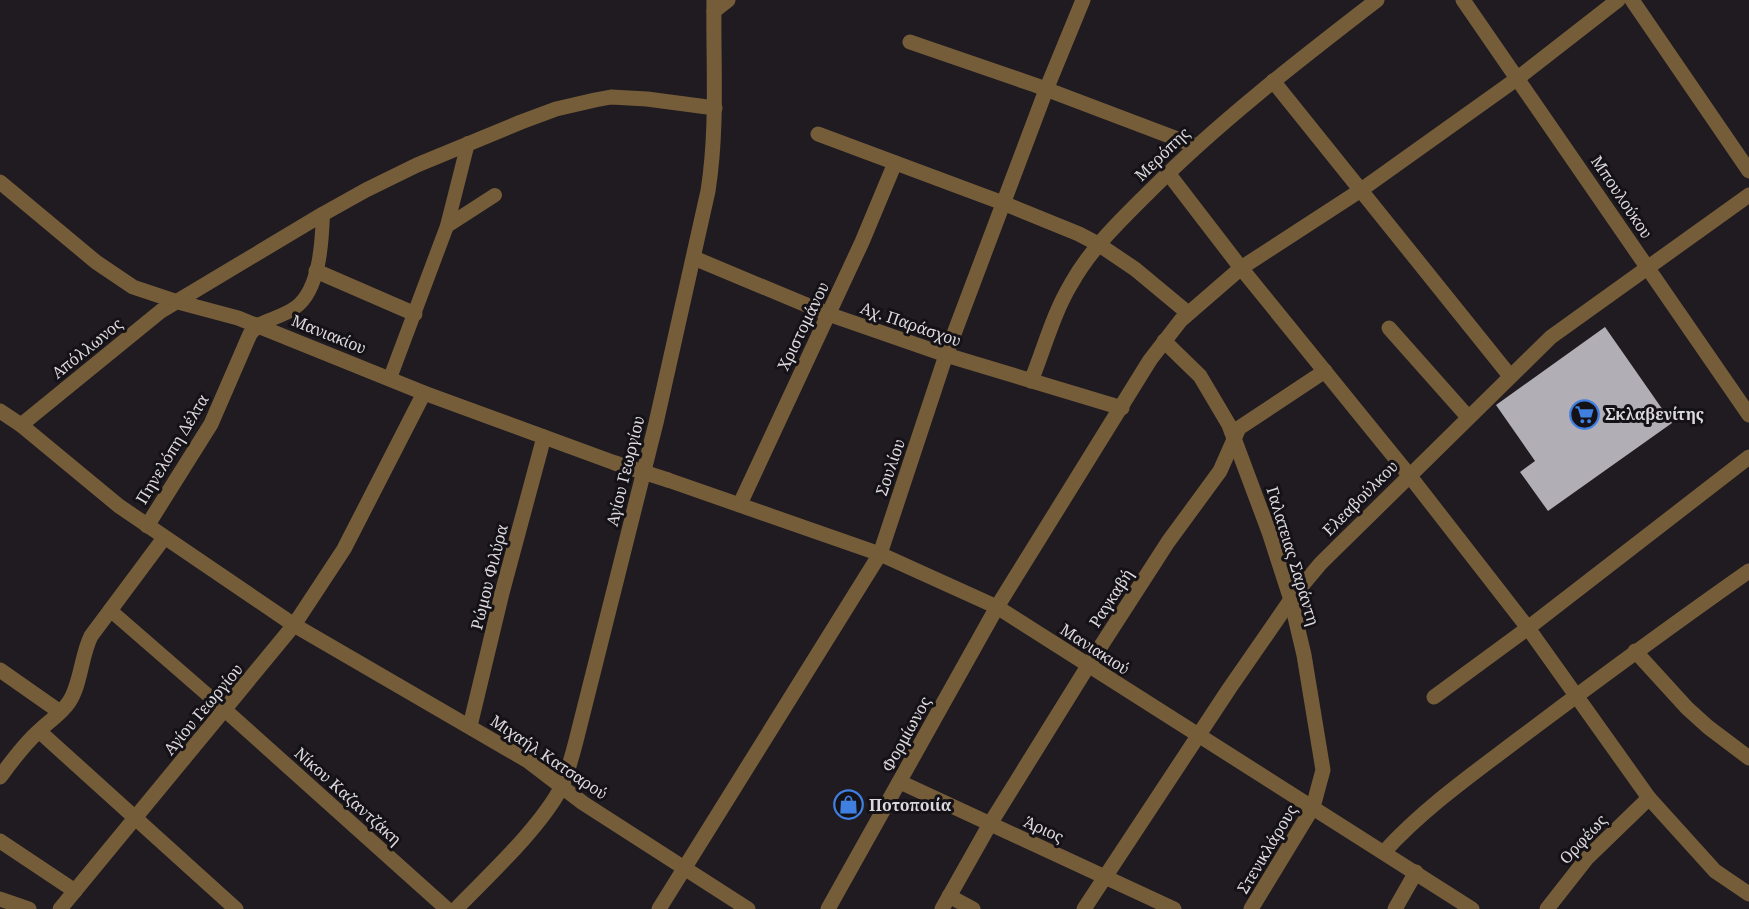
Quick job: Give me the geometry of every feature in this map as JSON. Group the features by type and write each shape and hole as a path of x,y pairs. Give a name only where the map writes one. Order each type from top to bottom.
{"street":[{"path":"714,5 728,0"},
{"name":"Σουλίου","path":"659,909 880,554 946,356 1046,90 1083,0"},
{"name":"Μερόπης","path":"1031,381 1067,291 1098,244 1196,146 1272,81 1377,0"},
{"name":"Μπουλούκου","path":"1463,0 1749,415"},
{"name":"Φορμίωνος","path":"828,909 997,607 1164,341 1188,313 1241,268 1361,190 1518,78 1618,0"},
{"path":"1632,0 1749,171"},
{"name":"Αγίου Γεωργίου","path":"456,909 547,809 562,785 576,741 694,258 711,170 715,108 714,5"},
{"path":"910,42 1196,146"},
{"path":"1272,81 1510,376"},
{"name":"Απόλλωνος","path":"21,425 161,311 366,190 468,143 556,109 611,97 715,108"},
{"path":"818,134 1003,203 1098,244 1135,269 1188,313"},
{"name":"Χριστομάνου","path":"740,504 866,233 895,162"},
{"path":"1168,173 1528,628 1649,798 1715,871 1749,894"},
{"name":"Μανιακίου","path":"0,182 108,272 133,287 258,325 424,393 668,480"},
{"name":"Ελεαβούλκου","path":"1084,909 1291,600 1321,563 1551,337 1749,195"},
{"name":"Αχ. Παράσχου","path":"694,258 828,314 946,356 1122,408"},
{"path":"316,271 415,314"},
{"name":"Πηνελόπη Δέλτα","path":"147,526 211,424 250,334 258,325"},
{"path":"1389,328 1468,417"},
{"name":"Γαλατειας Σαράντη","path":"1164,341 1205,382 1234,436 1291,600 1304,655 1323,770 1313,807"},
{"name":"Ραγκαβή","path":"946,902 990,824 1088,666 1174,534 1220,471 1239,428 1324,371"},
{"name":"Αγίου Γεωργίου","path":"60,909 294,625 344,549 424,393"},
{"name":"Μιχαήλ Κατσαρού","path":"0,411 21,425 119,506 294,625 537,767 583,802 748,909"},
{"name":"Ρώμου Φιλύρα","path":"470,726 502,593 544,437"},
{"path":"1434,697 1528,628 1749,457"},
{"name":"Μανιακιού","path":"668,480 880,554 997,607 1472,909"},
{"path":"0,777 39,730 60,712 72,695 86,646 164,538"},
{"path":"1384,852 1426,812 1576,696 1635,651 1749,571"},
{"path":"1635,651 1687,708 1749,758"},
{"path":"0,670 60,712"},
{"name":"Νίκου Καζαντζάκη","path":"225,710 447,909"},
{"path":"39,730 236,909"},
{"name":"Άριος","path":"900,782 1174,909"},
{"name":"Ορφέως","path":"1547,909 1587,858 1649,798"},
{"name":"Στενικλάρους","path":"1251,909 1313,807"},
{"path":"0,841 75,891"},
{"path":"1395,909 1416,872"},
{"path":"0,899 29,909"},
{"path":"946,902 973,909"}],"lane":[{"path":"390,378 447,226 468,143"},
{"path":"447,226 495,195"},
{"path":"258,325 292,310 303,301 316,271 322,245 323,214"},
{"path":"110,610 225,710"}],"building":[{"name":"Σκλαβενίτης","path":"1605,327 1672,423 1548,511 1520,472 1535,461 1496,405"}],"place":[{"name":"Σκλαβενίτης","path":"1584,414"},
{"name":"Ποτοποιία","path":"848,805"}]}
